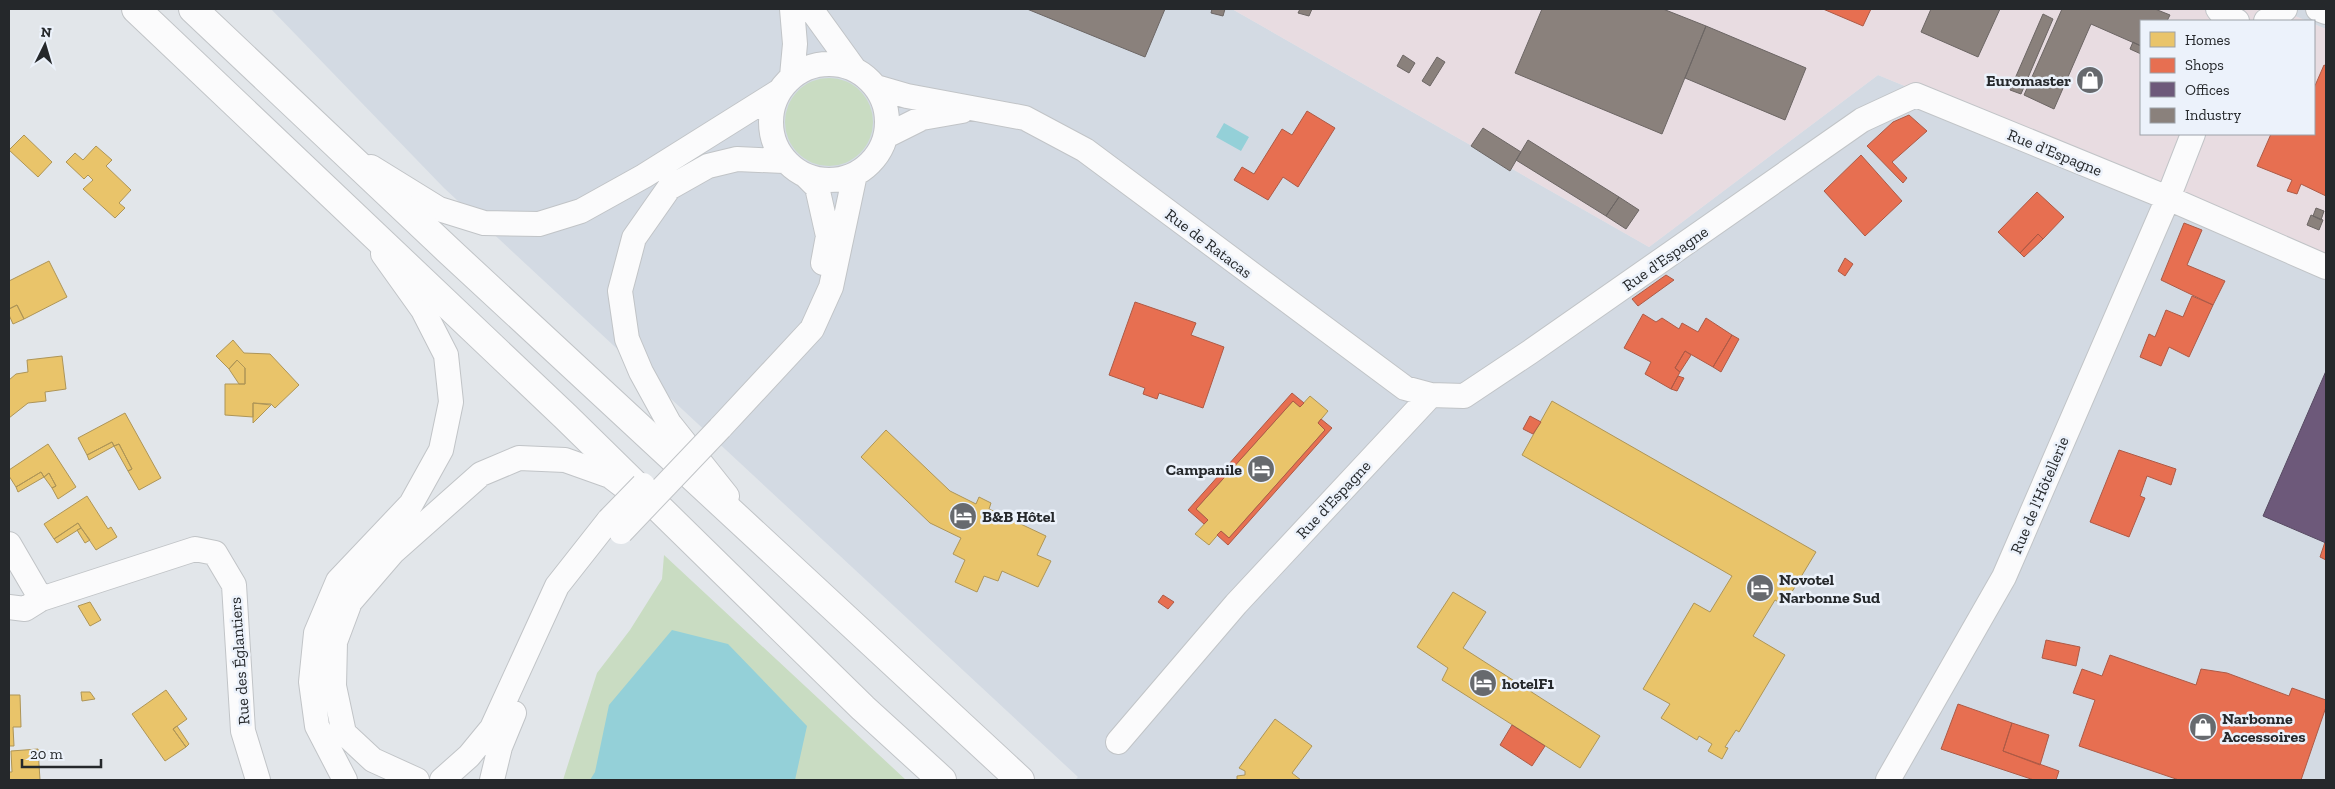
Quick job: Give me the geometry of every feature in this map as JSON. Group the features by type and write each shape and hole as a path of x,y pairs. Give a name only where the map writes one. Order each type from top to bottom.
{"main road":[{"path":"136,9 559,410 863,708 942,780"},
{"path":"193,9 343,151 1020,780"}],"street":[{"path":"715,423 741,386 795,324 819,284 828,236 817,187 806,176 784,161 771,133 770,113 785,84 795,44 792,9"},
{"path":"806,176 833,180 855,174 874,158 886,136 886,110 876,87 855,70 810,9"},
{"path":"2218,9 2222,14 2234,20"},
{"path":"2269,20 2275,18 2285,9"},
{"path":"2318,9 2326,12"},
{"path":"343,151 439,209 484,223 539,224 582,211 636,180 813,65 855,70"},
{"name":"Rue de Ratacas","path":"876,87 907,96 1025,118 1085,150 1405,388 1431,395"},
{"name":"Rue d'Espagne","path":"1118,742 1236,604 1431,395 1464,396 1862,120 1916,95 2168,198 2326,267"},
{"name":"Rue de Ratacas","path":"886,136 922,118 979,108"},
{"name":"Rue de l'Hôtellerie","path":"1888,780 2004,578 2168,198 2193,135"},
{"path":"760,538 669,423 627,339 620,291 634,238 669,188 708,166 737,159 784,161"},
{"path":"442,780 469,756 492,728 557,586 715,423 812,329 831,287 855,174"},
{"path":"345,780 318,726 311,682 316,633 338,581 411,504 441,450 450,402 446,355 423,310 358,220"},
{"path":"417,780 373,760 344,733 334,686 335,642 350,602 393,552 481,474 519,458 565,460 610,476 677,526"},
{"path":"492,780 500,747 554,625 615,526"},
{"path":"9,544 41,599"},
{"name":"Rue des Églantiers","path":"9,607 25,609 41,599 195,548 215,553 234,585 243,731 258,780"}],"shaded area":[{"path":"271,9 1232,9 1649,247 1878,75 2326,259 2326,780 1075,780 1078,777 444,188"},
{"path":"1232,9 2278,9 2305,20 2140,20 2140,135 2315,135 2315,24 2326,29 2326,259 1878,75 1649,247"},
{"path":"2278,9 2326,9 2326,29 2315,24 2315,20 2305,20"}],"green space":[{"path":"829,78 846,81 860,91 870,105 873,122 870,139 860,153 846,163 829,166 812,163 798,153 788,139 785,122 788,105 798,91 812,81"},
{"path":"664,555 906,780 563,780 597,673 630,630 662,579"}],"water":[{"path":"1224,123 1249,137 1241,151 1216,137"},
{"path":"672,630 728,644 807,726 795,780 590,780 595,772 609,705"}],"building: Homes":[{"path":"24,135 52,162 38,177 9,150"},
{"path":"96,146 112,160 106,166 131,190 119,203 125,208 115,218 83,189 93,180 88,175 84,179 66,162 75,153 83,160"},
{"path":"49,261 67,297 24,319 17,305 9,309 9,281"},
{"path":"17,305 24,319 13,324 9,315 9,309"},
{"path":"233,340 244,353 270,354 299,385 275,408 271,404 253,403 253,417 225,415 225,384 245,384 245,368 237,360 229,369 216,356"},
{"path":"62,356 66,389 45,392 46,401 28,403 9,418 9,380 16,374 28,372 27,360"},
{"path":"237,360 245,368 245,384 239,384 229,369"},
{"name":"Campanile","path":"1310,396 1328,411 1318,423 1325,430 1229,538 1221,531 1209,545 1195,534 1208,520 1196,509 1293,401 1300,407"},
{"name":"Novotel Narbonne Sud","path":"1552,401 1816,552 1784,605 1775,600 1753,636 1785,655 1739,732 1736,730 1725,747 1728,748 1722,759 1708,751 1712,744 1699,736 1697,740 1661,718 1670,704 1643,689 1694,603 1710,612 1732,576 1522,455"},
{"path":"253,403 271,405 253,423"},
{"path":"125,413 161,478 139,490 128,471 132,469 119,444 114,446 112,442 87,455 78,438"},
{"name":"B&B Hôtel","path":"886,430 950,491 976,504 979,497 991,503 989,509 1046,536 1037,555 1051,561 1038,587 1002,571 998,581 984,576 977,592 955,582 965,560 953,554 961,538 930,523 861,457"},
{"path":"112,442 114,446 89,460 87,455"},
{"path":"48,444 76,487 58,499 52,488 56,486 49,473 44,477 41,472 16,487 9,476 9,470"},
{"path":"119,444 132,469 128,471 114,446"},
{"path":"41,472 44,477 18,492 16,487"},
{"path":"49,473 56,486 52,488 44,477"},
{"path":"87,496 108,529 111,527 117,537 96,550 78,523 54,539 44,524"},
{"path":"78,523 81,528 57,543 54,539"},
{"path":"81,528 90,540 85,543 77,530"},
{"name":"hotelF1","path":"1453,592 1486,612 1463,648 1600,736 1580,768 1442,680 1448,668 1417,647"},
{"path":"90,602 101,620 90,626 78,606"},
{"path":"166,690 187,719 173,729 186,747 165,761 132,714"},
{"path":"81,692 90,692 95,699 82,701"},
{"path":"9,695 20,695 21,727 13,727 14,746 9,746"},
{"path":"1275,719 1312,746 1292,773 1301,780 1237,780 1237,776 1245,775 1245,771 1239,768"},
{"path":"177,726 189,744 186,747 173,729"},
{"path":"38,749 40,780 9,780 9,772 12,772 11,751"}],"building: Shops":[{"path":"1823,9 1871,9 1863,26"},
{"path":"2324,65 2326,66 2326,196 2301,184 2297,194 2287,191 2292,180 2257,166 2271,135 2315,135 2315,86"},
{"path":"1307,111 1335,128 1298,187 1283,177 1268,200 1234,180 1242,167 1254,174 1282,129 1292,135"},
{"path":"1909,115 1927,131 1892,162 1907,178 1903,183 1867,146 1893,122"},
{"path":"1861,155 1902,201 1865,236 1824,191"},
{"path":"2037,192 2064,217 2043,239 2038,234 2020,253 1998,232"},
{"path":"2184,223 2202,230 2187,265 2225,281 2213,305 2161,280"},
{"path":"2038,234 2043,239 2024,257 2020,253"},
{"path":"1845,258 1853,264 1845,276 1838,271"},
{"path":"1666,275 1674,280 1638,306 1632,299"},
{"path":"2192,296 2213,305 2189,357 2169,347 2161,366 2140,357 2149,334 2155,337 2166,310 2183,317"},
{"path":"1135,302 1196,323 1191,335 1224,347 1203,408 1159,393 1157,399 1143,394 1145,388 1109,375"},
{"path":"1643,314 1656,322 1662,318 1679,329 1682,323 1698,332 1706,318 1732,335 1713,367 1685,351 1675,368 1680,372 1671,389 1645,374 1651,362 1624,348"},
{"path":"1732,335 1739,339 1721,372 1713,367"},
{"path":"1685,351 1691,355 1680,372 1675,368"},
{"path":"1678,376 1684,378 1677,391 1671,389"},
{"path":"1292,393 1304,403 1300,407 1293,401 1196,509 1208,520 1204,524 1188,510"},
{"path":"1530,416 1541,422 1533,434 1523,429"},
{"path":"1321,419 1332,428 1228,545 1217,535 1221,531 1229,538 1325,430 1318,423"},
{"path":"2119,450 2176,469 2171,485 2147,476 2140,496 2145,498 2129,537 2090,522"},
{"path":"2326,543 2326,560 2320,557"},
{"path":"1163,595 1174,602 1168,609 1158,602"},
{"path":"2046,640 2080,647 2076,666 2042,658"},
{"name":"Narbonne Accessoires","path":"2110,655 2196,685 2201,669 2227,673 2289,696 2292,688 2326,700 2326,707 2301,780 2179,780 2079,746 2095,700 2073,693 2082,669 2102,676"},
{"path":"1958,704 2012,723 2003,751 2059,771 2056,780 2034,780 1941,749"},
{"path":"2012,723 2049,735 2040,765 2003,751"},
{"path":"1512,725 1545,746 1532,766 1500,745"}],"building: Offices":[{"path":"2326,371 2326,543 2263,516"}],"building: Industry":[{"path":"1027,9 1165,9 1145,57"},
{"path":"1212,9 1225,9 1223,16 1211,13"},
{"path":"1300,9 1312,9 1309,16 1298,13"},
{"path":"1542,9 1663,9 1706,26 1662,134 1515,73"},
{"path":"1931,9 2000,9 1978,57 1921,32"},
{"path":"2062,9 2155,9 2170,15 2168,20 2140,20 2140,46 2091,24 2054,109 2024,95"},
{"path":"2043,14 2053,19 2021,94 2010,90"},
{"path":"1706,26 1806,68 1785,120 1685,78"},
{"path":"2133,42 2140,46 2140,54 2130,49"},
{"path":"1403,55 1415,63 1409,73 1397,66"},
{"path":"1437,57 1445,62 1430,86 1422,81"},
{"path":"1483,128 1521,152 1510,171 1471,146"},
{"path":"1528,140 1619,197 1606,216 1516,160"},
{"path":"1619,197 1639,210 1626,229 1606,216"},
{"path":"2316,208 2324,211 2321,220 2313,216"},
{"path":"2311,215 2323,220 2319,230 2307,225"}],"place":[{"name":"Euromaster","path":"2090,80"},
{"name":"Campanile","path":"1261,469"},
{"name":"B&B Hôtel","path":"963,516"},
{"name":"Novotel Narbonne Sud","path":"1760,588"},
{"name":"hotelF1","path":"1483,683"},
{"name":"Narbonne Accessoires","path":"2203,727"}]}
